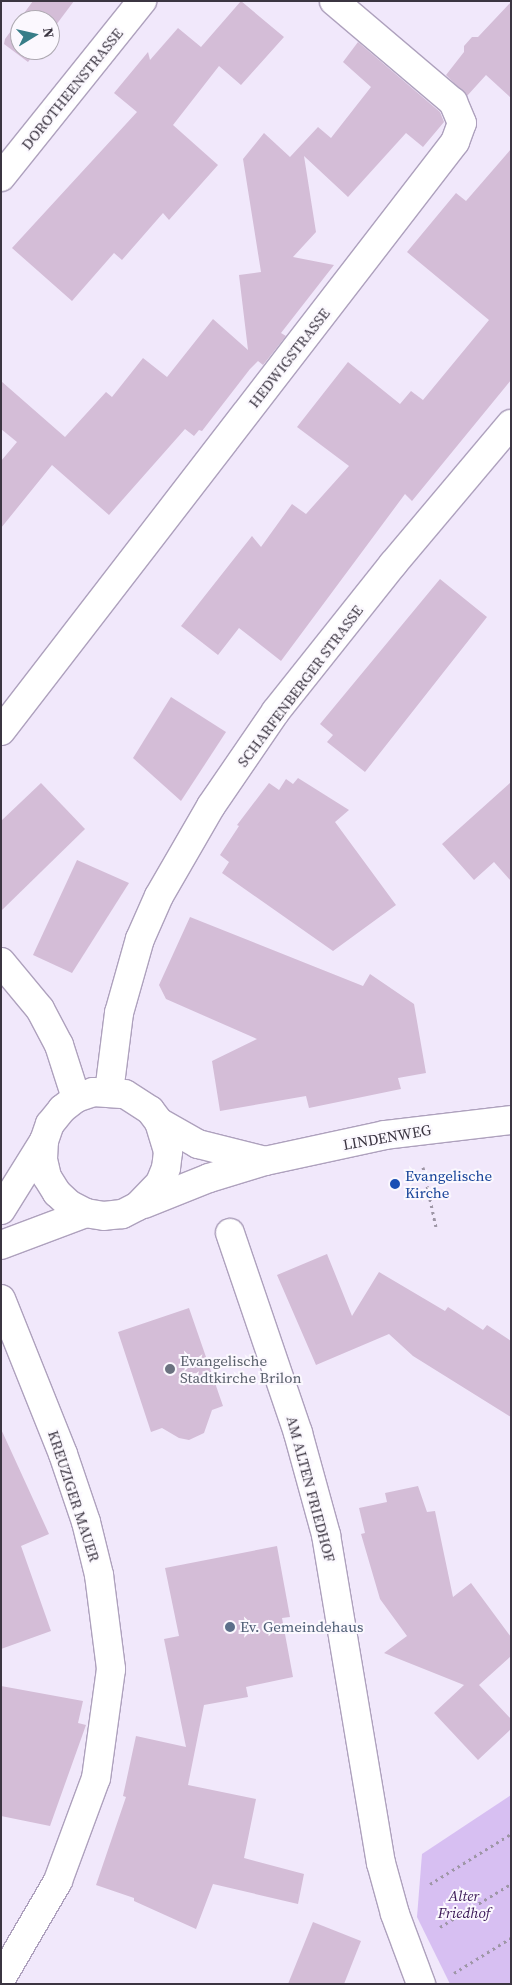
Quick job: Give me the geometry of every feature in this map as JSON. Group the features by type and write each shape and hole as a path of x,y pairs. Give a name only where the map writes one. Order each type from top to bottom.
{"street":[{"name":"DOROTHEENSTRASSE","path":"1,177 142,1"},
{"name":"HEDWIGSTRASSE","path":"1,731 455,142 462,123 453,102 334,1"},
{"name":"SCHARFENBERGER STRASSE","path":"109,1092 119,1013 140,939 159,896 211,806 276,711 392,564 511,424"},
{"path":"1,962 40,1008 59,1045 76,1098"},
{"path":"1,1210 44,1141 50,1124 62,1109 76,1098 109,1092 138,1100 159,1122 165,1137 166,1168 160,1183 138,1206 113,1215 86,1213 1,1245"},
{"name":"LINDENWEG","path":"138,1206 209,1178 265,1161 415,1131 511,1120"},
{"name":"LINDENWEG","path":"159,1122 214,1150 265,1161"},
{"path":"44,1141 43,1159 47,1177 63,1199 86,1213"},
{"name":"AM ALTEN FRIEDHOF","path":"230,1234 298,1433 326,1535 381,1863 395,1914 421,1984"},
{"name":"KREUZIGER MAUER","path":"1,1299 63,1454 86,1522 99,1575 111,1669 96,1778 58,1881 1,1979"}],"path":[{"path":"415,1131 436,1227"},
{"path":"430,1884 511,1834"},
{"path":"440,1927 511,1884"},
{"path":"454,1974 511,1938"}],"green space":[{"name":"Alter Friedhof","path":"511,1795 511,1984 450,1984 417,1917 422,1854"}],"building":[{"path":"33,1 74,1 60,20 60,10 26,10"},
{"path":"241,1 284,37 241,85 219,66 173,125 218,165 169,220 163,213 122,260 114,253 72,301 12,248 137,112 114,93 148,52 150,60 178,28 201,47"},
{"path":"511,2 511,98 486,75 467,96 446,75 464,52 464,46 472,37 478,37"},
{"path":"10,32 10,48 4,44"},
{"path":"358,42 440,112 444,122 423,147 406,133 348,197 304,156 316,232 293,257 334,265 281,333 286,336 263,365 258,361 250,369 202,431 199,430 194,436 185,429 109,515 52,465 1,528 1,461 17,442 1,429 1,381 65,437 106,392 112,397 143,358 167,377 213,319 248,350 239,275 261,272 243,159 264,133 290,157 318,127 331,138 371,87 343,62"},
{"path":"511,149 511,380 412,501 405,494 281,661 239,628 218,655 181,626 252,536 261,547 292,504 306,514 349,466 297,427 348,362 400,404 411,391 423,400 489,320 407,252 456,193 466,201"},
{"path":"440,579 487,617 365,772 327,742 333,735 320,724"},
{"path":"171,697 226,732 181,801 133,758"},
{"path":"298,778 349,810 335,822 396,905 333,951 222,873 229,862 220,855 239,826 237,825 269,783 279,790 286,779 293,784"},
{"path":"511,782 511,881 494,862 474,880 442,844"},
{"path":"41,783 85,829 1,911 1,821"},
{"path":"77,860 129,883 72,973 33,955"},
{"path":"190,917 363,986 370,974 414,1004 426,1073 398,1078 401,1089 309,1108 306,1096 220,1111 212,1061 257,1039 166,999 159,985"},
{"path":"327,1254 352,1316 379,1272 445,1311 448,1307 483,1330 487,1325 511,1341 511,1417 413,1356 389,1334 316,1365 277,1275"},
{"name":"Evangelische Stadtkirche Brilon","path":"189,1308 223,1406 212,1410 204,1433 189,1440 179,1438 162,1428 151,1432 118,1332"},
{"path":"1,1429 49,1534 21,1546 51,1631 1,1649"},
{"path":"418,1486 427,1512 435,1511 453,1597 471,1583 511,1637 511,1656 479,1685 511,1719 511,1729 478,1760 434,1713 464,1685 384,1653 407,1636 380,1599 361,1534 365,1533 359,1508 387,1502 385,1493"},
{"path":"277,1546 290,1617 282,1618 293,1677 246,1687 248,1697 204,1705 188,1785 256,1799 244,1858 304,1874 298,1904 213,1884 196,1929 134,1901 134,1898 96,1885 126,1797 123,1796 136,1736 186,1747 164,1639 179,1636 165,1568"},
{"path":"1,1686 83,1701 78,1723 86,1725 50,1826 1,1816"},
{"path":"313,1922 361,1941 344,1984 288,1984"}],"place":[{"name":"Evangelische Kirche","path":"395,1184"},
{"name":"Evangelische Stadtkirche Brilon","path":"170,1369"},
{"name":"Ev. Gemeindehaus","path":"230,1627"}]}
